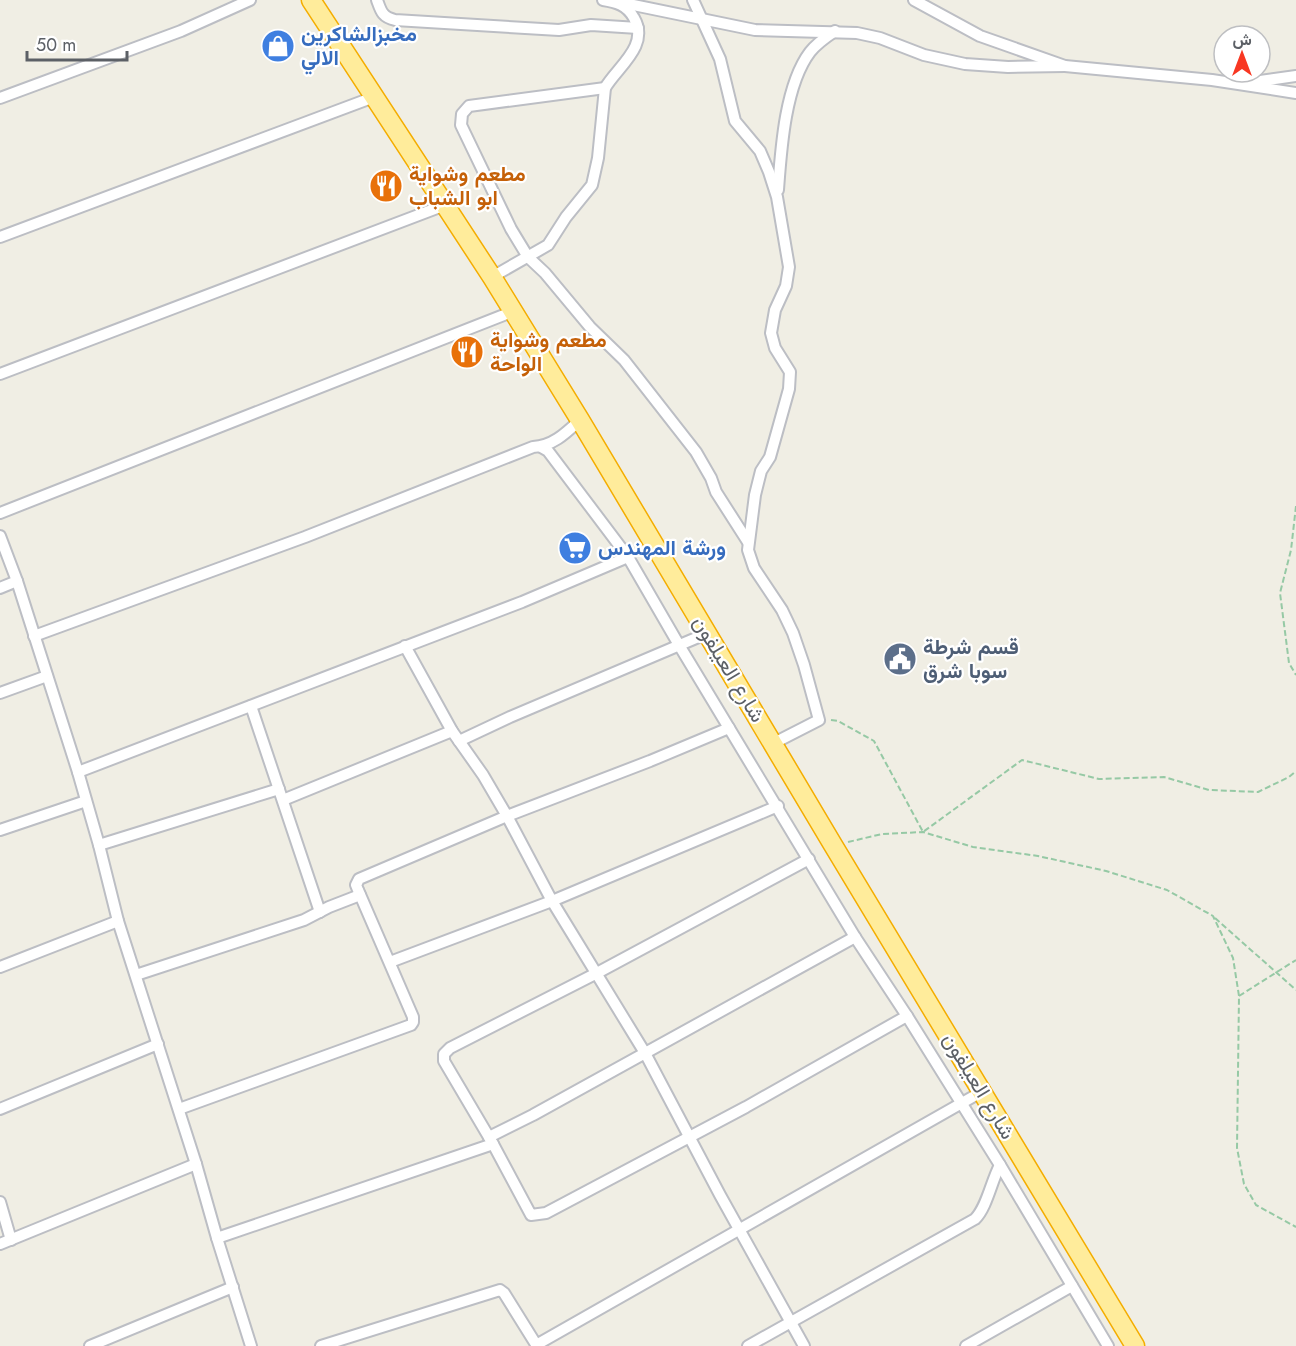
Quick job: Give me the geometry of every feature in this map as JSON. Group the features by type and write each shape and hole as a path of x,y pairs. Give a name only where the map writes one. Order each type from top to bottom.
{"highway":[{"name":"شارع العيلفون","path":"311,0 514,311 1135,1346"}],"street":[{"path":"0,98 181,31 250,0"},
{"path":"377,0 381,12 387,18 394,20 559,30 591,25 638,28"},
{"path":"603,0 755,30 857,33 880,38 924,56 965,64 1008,67 1065,66 1212,81"},
{"path":"693,0 720,59 735,120 760,151 770,172 777,197 789,267 786,286 775,310 771,333 775,348 790,372 789,389 770,457 761,471 755,495 748,550 754,568 782,610 796,640 819,720 774,743"},
{"path":"914,0 980,36 1065,66"},
{"path":"492,277 548,245 566,217 592,185 598,158 605,88 636,47 638,28 635,19 619,2"},
{"path":"777,197 783,137 795,81 810,52 820,41 835,31"},
{"path":"1272,79 1296,76"},
{"path":"1241,84 1296,93"},
{"path":"605,88 469,106 462,114 461,124 511,230 528,257 545,273 590,327 624,360 696,452 716,492 748,542"},
{"path":"0,237 374,97"},
{"path":"0,374 445,205"},
{"path":"0,513 514,311"},
{"path":"34,636 313,534 533,447 541,447 561,438 580,420"},
{"path":"541,447 548,451 628,557 855,937 1000,1165 1108,1346"},
{"path":"0,536 87,801 118,921 179,1109 251,1346"},
{"path":"78,772 522,602 628,557"},
{"path":"0,588 16,581"},
{"path":"459,741 708,633"},
{"path":"405,646 452,731 507,816 552,901 645,1053 739,1231 804,1346"},
{"path":"0,693 47,676"},
{"path":"251,706 320,912"},
{"path":"179,1109 411,1025 413,1017 360,895 357,885 359,879 507,816 729,728"},
{"path":"99,845 281,795 452,731"},
{"path":"0,830 87,801"},
{"path":"390,962 552,901 778,806"},
{"path":"809,860 597,974 450,1048 444,1054 444,1061 531,1215 538,1215 575,1198 746,1107 907,1016"},
{"path":"136,975 304,920 360,895"},
{"path":"0,967 118,921"},
{"path":"217,1238 491,1141 533,1115 855,937"},
{"path":"0,1109 158,1044"},
{"path":"321,1346 500,1290 537,1346 983,1091"},
{"path":"0,1244 196,1164"},
{"path":"748,1346 975,1219 982,1212 1000,1165"},
{"path":"0,1202 11,1240"},
{"path":"90,1346 233,1287"},
{"path":"966,1346 1072,1287"}],"path":[{"path":"1296,506 1291,550 1280,592 1289,663 1296,675"},
{"path":"819,720 838,721 874,741 923,832"},
{"path":"923,832 1022,760 1099,779 1164,777 1209,790 1258,792 1289,777 1296,771"},
{"path":"833,845 882,834 923,832 973,847 1038,856 1106,872 1167,890 1213,916 1296,990"},
{"path":"1213,916 1233,958 1239,996 1237,1148 1244,1184 1256,1204 1296,1227"},
{"path":"1239,996 1296,960"}],"place":[{"name":"مخبزالشاكرين الالي","path":"278,46"},
{"name":"مطعم وشواية ابو الشباب","path":"386,186"},
{"name":"مطعم وشواية الواحة","path":"467,352"},
{"name":"ورشة المهندس","path":"575,548"},
{"name":"قسم شرطة سوبا شرق","path":"900,659"}]}
